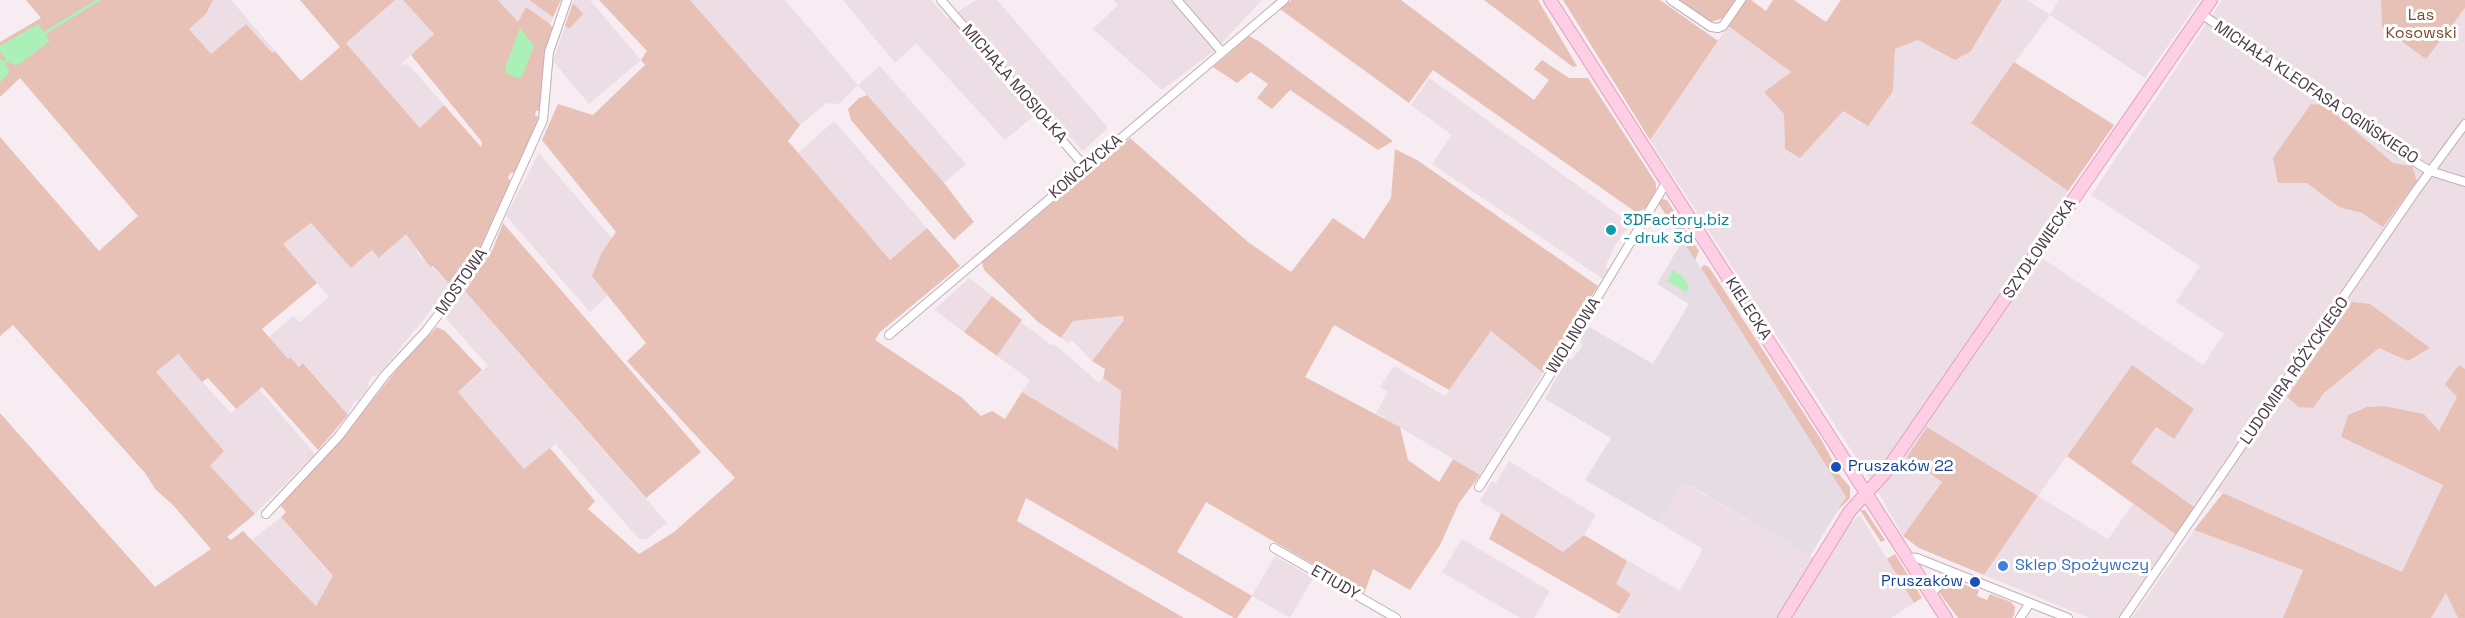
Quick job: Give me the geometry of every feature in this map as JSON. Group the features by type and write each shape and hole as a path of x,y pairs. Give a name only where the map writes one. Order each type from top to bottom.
{"street":[{"name":"MOSTOWA","path":"266,514 339,436 389,370 425,332 479,262 543,120 549,52 567,0"},
{"name":"MICHAŁA MOSIOŁKA","path":"941,0 1086,168"},
{"path":"1177,0 1222,52"},
{"name":"KOŃCZYCKA","path":"889,335 1284,0"},
{"name":"KIELECKA","path":"1550,0 1946,618"},
{"path":"1671,0 1711,27 1723,26 1741,0"},
{"name":"SZYDŁOWIECKA","path":"1785,618 1850,511 1867,495 1965,358 2211,0"},
{"name":"MICHAŁA KLEOFASA OGIŃSKIEGO","path":"2201,14 2338,105 2392,148 2430,171 2465,182"},
{"name":"LUDOMIRA RÓŻYCKIEGO","path":"2124,618 2430,171 2465,124"},
{"name":"WIOLINOWA","path":"1479,487 1570,343 1666,183"},
{"name":"ETIUDY","path":"1274,548 1395,618"},
{"path":"1907,557 1958,574 2068,618"},
{"path":"1931,594 1942,580 1958,574"},
{"path":"2020,618 2030,603"}],"shaded area":[{"path":"213,0 231,0 275,51 272,53 212,55 189,29 206,14"},
{"path":"395,0 403,0 434,34 401,64 409,65 444,105 421,129 346,43"},
{"path":"498,0 529,0 553,17 550,24 526,7 518,23"},
{"path":"574,0 590,0 641,60 589,104 553,61"},
{"path":"690,0 785,0 858,85 839,104 827,103 800,125"},
{"path":"843,0 931,0 947,18 976,0 997,0 1108,128 1083,151 1043,108 1005,140 916,43 895,63"},
{"path":"1114,0 1262,0 1215,50 1162,90 1093,29 1118,5"},
{"path":"2003,0 2027,0 2050,15 1971,122 2068,191 2028,249 2203,365 2224,334 2176,302 2200,266 2091,195 2222,0 2381,0 2382,27 2426,58 2465,8 2465,369 2459,365 2457,397 2439,432 2424,414 2384,406 2367,407 2341,437 2443,485 2402,572 2211,488 2197,509 2131,462 2156,426 2132,365 2038,496 1942,482 1903,536 1877,490 1650,140 1728,26 1791,72 1764,92 1784,114 1785,149 1800,157 1843,110 1893,91 1895,49 1918,40 1972,50"},
{"path":"2059,0 2200,0 2145,78 2050,15"},
{"path":"38,24 50,41 18,65 11,64 0,52 0,46"},
{"path":"520,28 534,46 522,77 517,78 506,73 506,66"},
{"path":"0,58 10,71 0,83"},
{"path":"880,66 966,164 944,183 858,85"},
{"path":"1429,78 1631,224 1616,244 1605,267 1609,270 1603,279 1432,164 1452,135 1411,105"},
{"path":"834,121 927,228 890,260 798,153"},
{"path":"539,153 637,268 590,312 506,216"},
{"path":"311,223 351,268 373,250 380,258 406,233 416,246 418,254 452,286 465,291 667,523 647,539 639,539 557,446 557,443 524,469 458,392 488,366 444,316 433,308 377,376 373,375 368,383 369,387 358,401 354,401 348,415 304,363 299,367 291,357 288,359 269,337 293,316 300,322 329,297 283,244"},
{"path":"1683,240 1846,497 1810,556 1691,486 1681,485 1658,522 1585,480 1611,438 1545,399 1568,356 1571,360 1582,347 1580,335 1586,325 1653,364 1689,304 1657,284"},
{"path":"1673,270 1682,276 1689,287 1686,292 1667,281"},
{"path":"969,278 992,296 964,332 934,310"},
{"path":"1121,316 1124,320 1092,361 1072,340 1068,343 1061,338 1073,321"},
{"path":"1021,322 1053,346 1054,344 1099,383 1103,378 1121,391 1118,451 1022,392 1030,380 997,356"},
{"path":"1491,331 1543,373 1480,475 1376,413 1388,392 1380,387 1394,366 1445,396"},
{"path":"177,354 231,413 259,389 315,454 255,514 210,466 224,451 155,373"},
{"path":"1509,461 1596,515 1584,535 1680,591 1703,549 1658,522 1681,484 1686,484 1824,564 1847,526 1860,515 1914,603 1891,618 1617,618 1631,594 1480,501 1492,481 1496,483"},
{"path":"2038,496 2108,539 2133,504 2178,536 2121,618 2089,618 1984,575"},
{"path":"281,517 333,577 316,606 252,540"},
{"path":"2194,530 2303,570 2283,618 2132,618"},
{"path":"1462,539 1550,591 1534,618 1520,618 1442,572"},
{"path":"1275,556 1313,578 1290,618 1252,596"},
{"path":"2446,593 2458,618 2431,618"}],"green space":[{"path":"26,0 213,0 206,14 189,29 211,54 246,24 272,53 275,51 301,81 340,47 300,0 395,0 346,43 420,128 444,105 481,147 482,142 411,55 434,34 403,0 498,0 518,22 526,7 550,24 553,29 544,59 542,110 536,111 535,116 540,117 516,172 510,173 508,178 511,181 481,253 443,303 439,300 451,286 433,266 430,267 406,234 379,258 372,250 351,268 311,223 283,244 317,283 262,329 288,359 290,357 299,367 303,363 348,415 318,450 262,387 236,409 208,378 202,382 178,354 156,372 224,451 210,466 255,514 227,537 231,540 243,531 316,606 333,576 281,517 286,512 280,505 333,449 407,357 437,327 445,331 482,370 458,392 524,469 550,448 595,501 588,509 639,554 674,532 735,478 627,361 646,343 592,276 602,252 616,232 542,140 558,104 593,115 645,65 641,60 647,51 599,0 690,0 800,125 788,141 890,260 927,228 960,266 880,332 875,340 961,397 981,416 992,411 1005,419 1022,392 1118,450 1121,391 1103,378 1105,369 1092,361 1124,320 1122,316 1073,321 1061,338 1038,322 984,270 982,262 1130,138 1248,242 1291,272 1333,218 1364,239 1391,198 1395,149 1417,160 1598,286 1543,373 1491,331 1449,390 1334,325 1305,377 1400,427 1408,460 1439,482 1453,459 1480,475 1459,503 1440,545 1410,590 1373,569 1364,594 1206,502 1177,552 1252,596 1237,618 1234,618 1026,498 1017,521 1184,618 0,618 0,413 155,587 211,549 173,505 156,490 145,473 13,325 0,336 0,137 99,251 138,216 20,78 0,97 0,42 41,18"},
{"path":"529,0 561,0 553,17"},
{"path":"1291,0 1401,0 1534,100 1549,80 1534,69 1542,60 1569,78 1588,78 1656,183 1656,193 1647,207 1637,213 1433,70 1409,103 1280,9"},
{"path":"1484,0 1538,0 1577,66 1573,67"},
{"path":"1563,0 1660,0 1718,41 1650,140"},
{"path":"1678,0 1736,0 1724,18 1711,22"},
{"path":"1746,0 1751,0 1766,11 1773,0 1794,0 1826,22 1841,0 2002,0 1971,51 1955,60 1918,40 1895,49 1893,91 1868,126 1843,111 1800,158 1785,149 1784,114 1764,92 1791,72 1728,26"},
{"name":"Las Kosowski","path":"2381,0 2465,0 2465,8 2426,59 2382,27"},
{"path":"573,3 583,14 569,29 565,25"},
{"path":"1249,36 1393,141 1378,150 1290,90 1272,109 1257,98 1268,84 1251,72 1237,83 1213,67"},
{"path":"2014,62 2114,125 2068,191 1971,123"},
{"path":"867,95 944,183 974,222 954,240 851,120 848,109 859,98"},
{"path":"2311,104 2325,105 2393,163 2412,166 2417,181 2383,227 2362,213 2339,207 2307,183 2278,183 2273,158"},
{"path":"1662,199 1667,200 1674,211 1667,217 1658,203"},
{"path":"1678,219 1699,251 1695,260 1672,223"},
{"path":"503,223 701,452 646,498 465,291 493,249"},
{"path":"1704,265 1709,267 1822,441 1835,465 1833,467 1850,487 1850,498 1837,511 1846,497 1701,268"},
{"path":"992,296 1022,320 997,356 964,332"},
{"path":"2352,302 2370,304 2430,348 2408,361 2379,348 2324,393 2313,408 2299,407 2287,397"},
{"path":"2132,365 2194,409 2174,439 2156,427 2131,462 2197,509 2178,536 2067,456"},
{"path":"2459,365 2465,369 2465,618 2458,618 2446,593 2431,618 2283,618 2303,570 2194,530 2223,493 2402,572 2443,485 2341,437 2348,415 2367,407 2384,406 2424,414 2439,431 2457,397 2445,384"},
{"path":"1927,427 2038,496 1984,575 1919,548 1903,536 1942,482 1907,457"},
{"path":"1860,510 1865,510 1885,540 1881,542"},
{"path":"1501,513 1563,552 1584,535 1627,561 1616,584 1631,594 1619,614 1489,539"},
{"path":"1895,554 1922,598 1914,603 1887,559"},
{"path":"1952,580 1979,590 1977,596 1987,600 1990,594 2011,602 2015,607 2014,616 2012,618 1958,618 1938,591 1941,586"}],"waterway":[{"path":"45,33 98,0"},
{"path":"0,66 10,58"}],"place":[{"name":"3DFactory.biz - druk 3d","path":"1611,230"},
{"name":"Pruszaków 22","path":"1836,467"},
{"name":"Sklep Spożywczy","path":"2003,566"},
{"name":"Pruszaków","path":"1975,582"}]}
